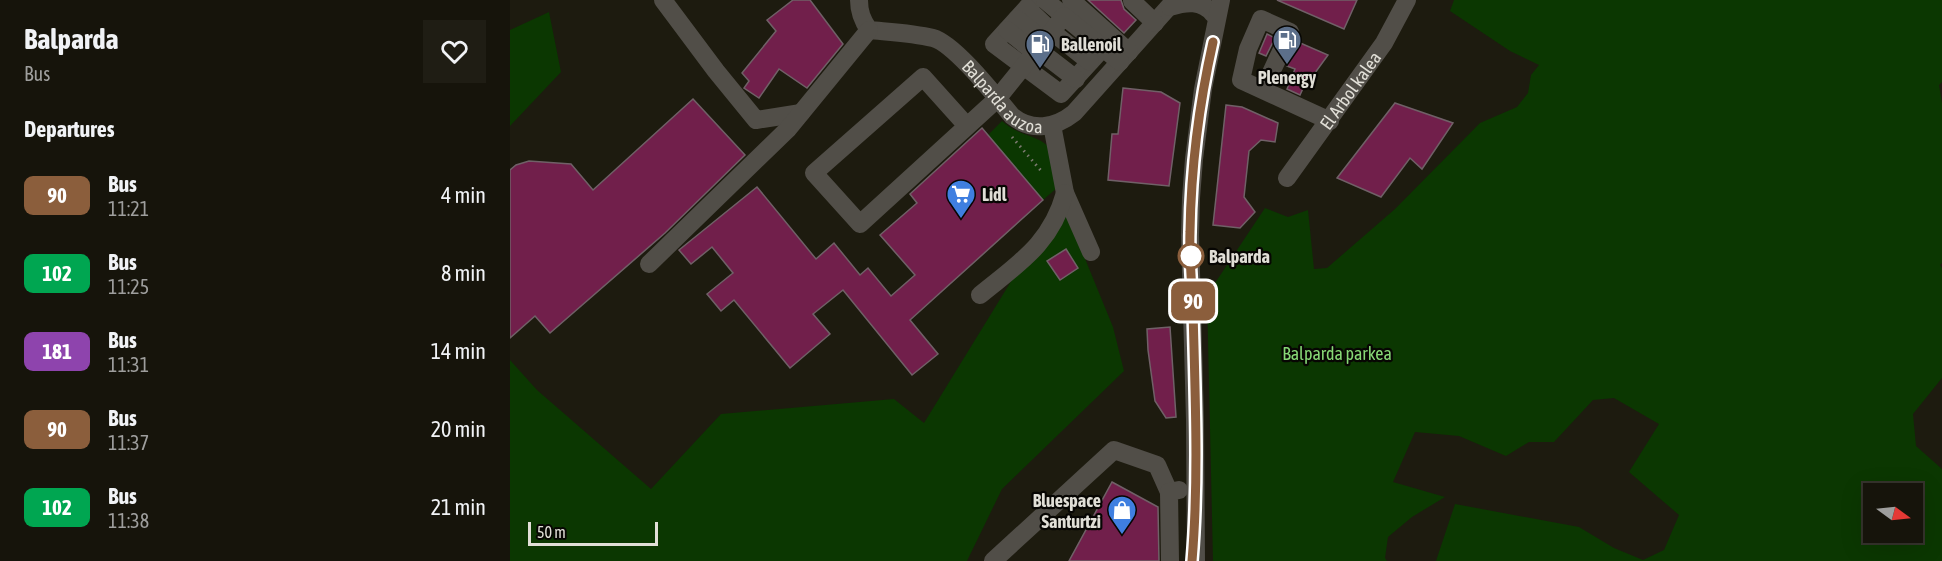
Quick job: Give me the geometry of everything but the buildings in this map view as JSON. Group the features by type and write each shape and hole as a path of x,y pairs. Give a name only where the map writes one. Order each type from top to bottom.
{"street":[{"path":"663,0 756,120 801,113"},
{"path":"649,264 788,129 869,30 859,10 859,0"},
{"path":"1045,0 1068,8 1124,57"},
{"name":"El Arbol kalea","path":"1287,178 1384,43 1407,0"},
{"path":"1132,1 1155,23"},
{"name":"Balparda auzoa","path":"869,30 941,41 956,54 1012,116 1023,123 1039,127 1053,125 1074,113 1173,3 1194,1 1207,7 1218,4"},
{"path":"1194,561 1196,487 1190,226 1194,159 1203,89 1218,4"},
{"path":"1068,8 1103,48 1124,57"},
{"path":"967,126 922,77 814,173 860,224 997,99 1068,8"},
{"path":"1021,14 1038,48 1076,78 1103,48"},
{"path":"1021,14 1038,48 1090,62"},
{"path":"1263,90 1290,32 1261,19 1248,49 1241,80 1330,121"},
{"path":"1053,125 1065,195 1091,252"},
{"path":"980,295 1036,248 1048,234 1058,216 1065,195"},
{"path":"993,561 1114,450 1157,465 1169,492 1170,561"},
{"path":"1169,492 1196,487"}],"path":[{"path":"1011,137 1065,195"}],"green space":[{"name":"Balparda parkea","path":"1454,0 1942,0 1942,82 1939,85 1942,103 1942,263 1940,265 1942,268 1942,378 1913,414 1916,446 1942,469 1942,561 1436,561 1455,504 1579,527 1614,548 1643,560 1664,550 1679,515 1629,472 1659,424 1614,398 1593,400 1554,442 1529,442 1506,456 1459,436 1415,432 1393,482 1445,497 1412,517 1388,537 1385,558 1387,561 1213,561 1207,295 1265,208 1288,217 1308,210 1314,269 1327,268 1395,209 1480,123 1517,107 1528,93 1531,75 1539,65 1510,51 1450,11"},
{"path":"549,12 561,72 510,126 510,30"},
{"path":"1002,121 1014,130 1049,147 1058,187 1043,200 988,135"},
{"path":"1061,200 1113,327 1124,371 1002,489 967,561 510,561 510,360 537,390 651,489 721,414 894,399 924,423"}],"bus line":[{"name":"90","path":"1192,561 1195,530 1196,420 1190,235 1191,198 1203,89 1213,42"}],"place":[{"name":"Plenergy","path":"1287,66"},
{"name":"Ballenoil","path":"1040,70"},
{"name":"Lidl","path":"961,220"},
{"name":"Balparda","path":"1191,256"},
{"name":"Bluespace Santurtzi","path":"1122,536"}]}
